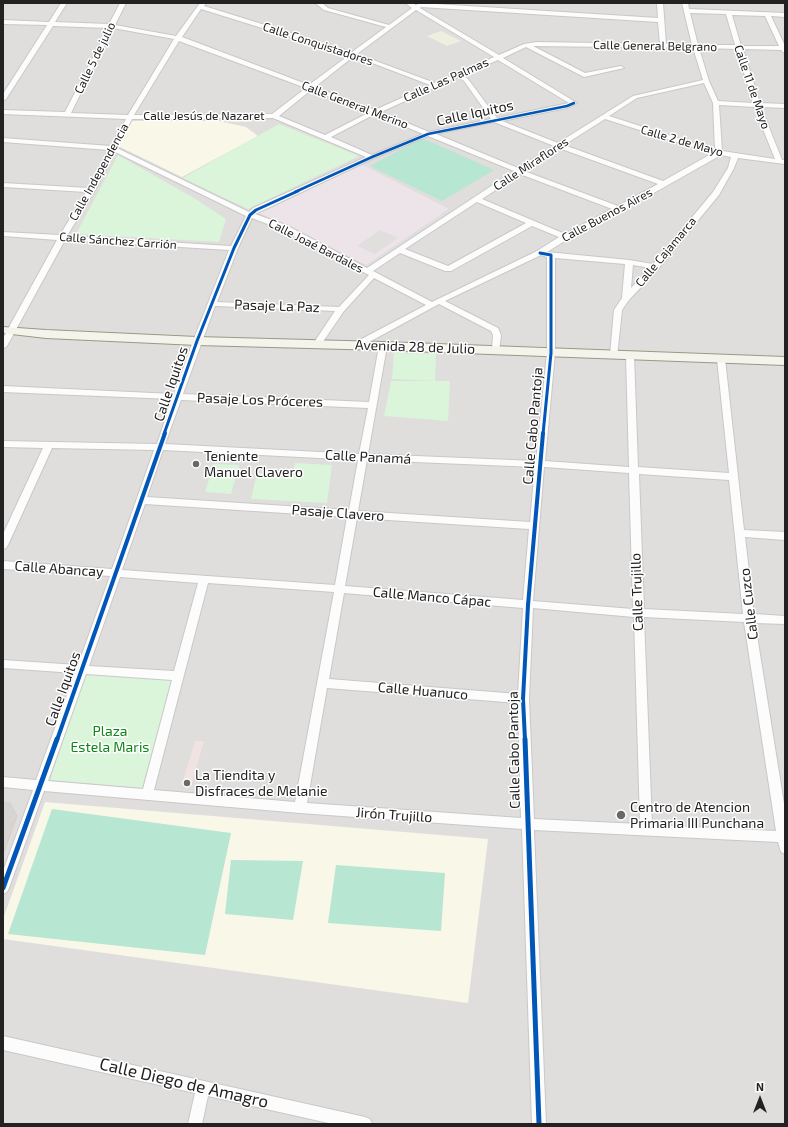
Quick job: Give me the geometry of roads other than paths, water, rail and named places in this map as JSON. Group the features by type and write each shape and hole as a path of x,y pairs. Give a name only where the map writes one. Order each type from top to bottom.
{"main road":[{"name":"Avenida 28 de Julio","path":"6,336 46,334 197,341 357,345 785,361"}],"street":[{"path":"3,99 64,3"},
{"name":"Calle 5 de julio","path":"67,114 110,26 123,3"},
{"path":"318,3 326,9 390,27"},
{"path":"408,3 420,6 661,20"},
{"path":"660,3 663,47"},
{"path":"685,3 706,81 716,103 719,153"},
{"name":"Calle Independencia","path":"6,336 91,190 112,148 130,117 178,38 202,5"},
{"name":"Calle Conquistadores","path":"202,5 353,54 434,85"},
{"path":"274,116 353,54 420,6"},
{"path":"420,6 496,57"},
{"path":"687,11 785,15"},
{"name":"Calle 11 de Mayo","path":"728,12 757,105 782,161"},
{"path":"767,14 784,49"},
{"name":"Calle General Merino","path":"3,22 110,26 178,38 375,112 519,171 618,209"},
{"path":"526,45 584,75 621,68"},
{"name":"Calle Las Palmas","path":"324,138 375,112 457,74 526,45"},
{"name":"Calle General Belgrano","path":"526,45 784,49"},
{"name":"Calle Iquitos","path":"3,888 82,670 197,341 234,248 250,215 256,210 372,157 428,134 567,106 574,103 496,57"},
{"path":"457,74 466,80 495,120 560,146 664,184"},
{"name":"Calle Miraflores","path":"317,344 341,309 370,273 400,250 519,171 635,97 706,81"},
{"path":"716,103 785,106"},
{"name":"Calle Jesús de Nazaret","path":"3,112 130,117 274,116 372,157"},
{"name":"Calle 2 de Mayo","path":"604,117 719,153 782,161"},
{"path":"3,140 112,148"},
{"name":"Calle Joaé Bardales","path":"112,148 250,215 283,227 370,273 496,330 496,350"},
{"name":"Calle Buenos Aires","path":"357,345 436,303 540,252 719,153"},
{"name":"Calle Cajamarca","path":"614,355 618,310 626,298 655,267 716,194 736,156"},
{"path":"3,185 91,190"},
{"path":"476,199 565,237"},
{"path":"400,250 448,269 532,223"},
{"name":"Calle Sánchez Carrión","path":"3,234 234,248"},
{"path":"540,252 551,255 629,262 655,267"},
{"name":"Calle Cabo Pantoja","path":"539,1124 523,699 534,526 551,353 551,255"},
{"path":"626,298 629,262"},
{"name":"Pasaje La Paz","path":"213,304 341,309"},
{"path":"300,808 383,346"},
{"name":"Calle Trujillo","path":"630,355 646,829"},
{"name":"Calle Cuzco","path":"721,359 749,618 784,841"},
{"name":"Pasaje Los Próceres","path":"3,389 372,405"},
{"name":"Calle Panamá","path":"3,444 160,446 363,457 541,464 734,477"},
{"path":"3,544 49,445"},
{"name":"Pasaje Clavero","path":"142,500 534,526"},
{"path":"740,533 785,536"},
{"name":"Calle Abancay","path":"3,565 116,573"},
{"name":"Calle Manco Cápac","path":"116,573 638,613 785,620"},
{"path":"147,795 177,676 204,580"},
{"path":"3,664 177,676"},
{"name":"Calle Huanuco","path":"323,683 523,699"},
{"name":"Jirón Trujillo","path":"3,782 300,808 527,824 646,829 784,841"},
{"name":"Calle Diego de Amagro","path":"3,1043 365,1124"},
{"path":"196,1124 203,1087"}],"place":[{"name":"Teniente Manuel Clavero","path":"196,464"},
{"name":"La Tiendita y Disfraces de Melanie","path":"187,783"},
{"name":"Centro de Atencion Primaria III Punchana","path":"621,815"}],"park label":[{"name":"Plaza Estela Maris","path":"110,740"}]}
